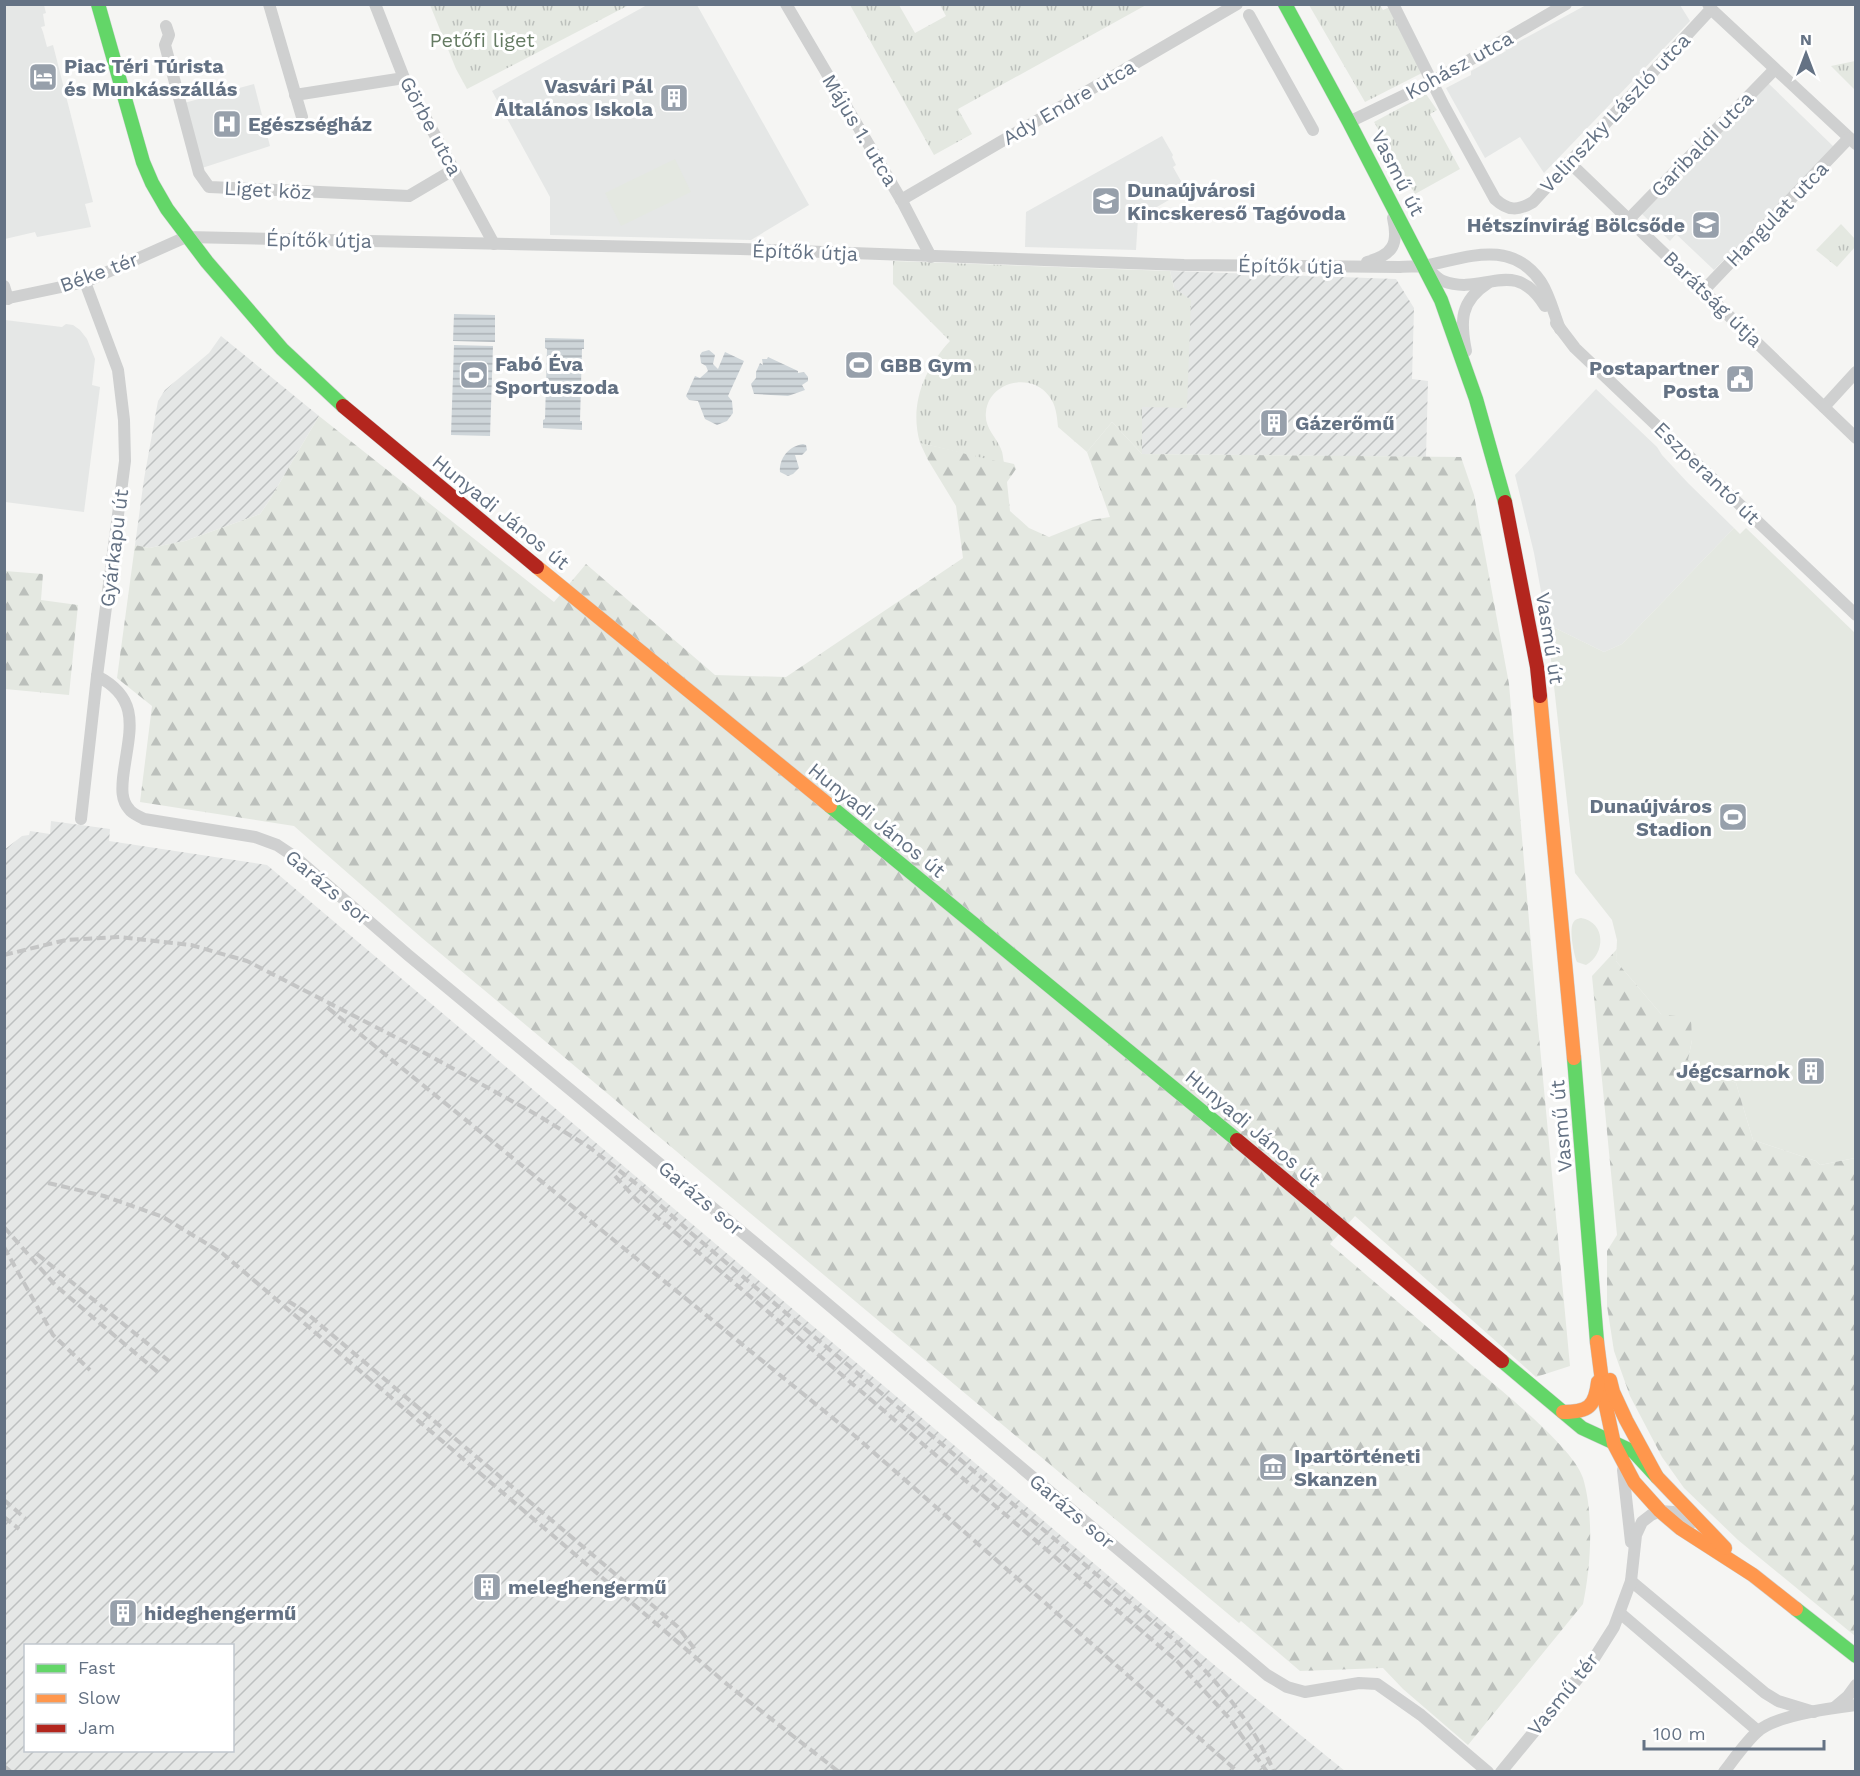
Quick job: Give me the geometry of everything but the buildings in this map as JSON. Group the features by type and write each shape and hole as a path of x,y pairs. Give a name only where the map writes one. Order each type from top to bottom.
{"street":[{"name":"Hunyadi János út","path":"98,4 143,162 152,183 186,237 282,349 382,440 1167,1082 1582,1428 1614,1444"},
{"path":"269,4 302,117"},
{"name":"Görbe utca","path":"375,4 404,78 494,244"},
{"name":"Május 1. utca","path":"786,4 932,257"},
{"name":"Ady Endre utca","path":"901,200 1237,4"},
{"name":"Vasmű út","path":"1285,4 1350,122 1441,300 1476,399 1509,514 1537,668 1573,1040 1597,1326"},
{"path":"1393,4 1432,82"},
{"name":"Kohász utca","path":"1350,122 1432,82 1566,4"},
{"path":"1710,7 1852,141"},
{"name":"Velinszky László utca","path":"1432,82 1495,199 1503,207 1515,210 1533,202 1710,7"},
{"path":"1249,15 1313,130"},
{"name":"Liget köz","path":"166,26 169,35 165,45 199,173 209,187 409,196 453,170"},
{"name":"Garibaldi utca","path":"1629,219 1775,69"},
{"path":"295,95 404,78"},
{"name":"Hangulat utca","path":"1704,290 1852,141"},
{"name":"Barátság útja","path":"1569,162 1856,438"},
{"path":"1351,266 1381,258 1395,242 1396,233 1390,202"},
{"name":"Építők útja","path":"186,237 740,249 1184,265 1423,266"},
{"name":"Béke tér","path":"6,299 85,282 186,237"},
{"name":"Eszperantó út","path":"1423,266 1475,254 1507,256 1528,268 1542,284 1560,329"},
{"name":"Eszperantó út","path":"1423,266 1442,281 1458,284 1503,279 1531,287 1575,348 1856,615"},
{"name":"Gyárkapu út","path":"81,819 125,461 124,420 118,370 85,282"},
{"path":"1476,399 1462,330 1463,315 1468,301 1477,290 1490,282"},
{"path":"4,286 6,299"},
{"path":"1824,407 1856,372"},
{"name":"Garázs sor","path":"97,675 113,685 124,697 130,711 122,791 125,802 135,814 144,819 255,837 277,845 295,857 1267,1676 1287,1687 1305,1692 1359,1683 1377,1684 1421,1715 1488,1772"},
{"path":"1597,1326 1604,1397 1614,1444 1623,1467 1633,1555"},
{"path":"1597,1326 1613,1392 1658,1477"},
{"path":"1563,1412 1578,1413 1592,1406 1597,1390 1599,1363"},
{"path":"1614,1444 1634,1452 1679,1502 1753,1575 1854,1657"},
{"path":"1614,1444 1634,1482 1660,1512 1680,1528 1753,1575"},
{"path":"1633,1555 1636,1535 1642,1522 1660,1512 1673,1512 1687,1517 1712,1535"},
{"name":"Vasmű tér","path":"1501,1772 1593,1660 1620,1613 1631,1581 1633,1555"},
{"path":"1631,1581 1765,1693 1778,1701 1814,1712"},
{"path":"1620,1613 1758,1731"},
{"path":"1834,1708 1848,1696 1856,1685"},
{"path":"1724,1772 1758,1731 1771,1723 1814,1712 1856,1705"}],"shaded area":[{"path":"4,5 44,5 45,26 41,27 47,47 53,45 93,202 85,204 91,227 37,237 35,232 5,239"},
{"path":"647,5 697,5 809,205 751,240 550,235 550,197 492,91"},
{"path":"1586,5 1680,5 1690,21 1544,173 1520,137 1485,158 1446,88 1471,75 1471,71 1506,51 1505,49"},
{"path":"1767,82 1834,147 1714,270 1676,234 1670,241 1641,213"},
{"name":"Egészségház","path":"254,84 270,146 202,168 184,103"},
{"name":"Dunaújvárosi Kincskereső Tagóvoda","path":"1162,136 1173,155 1176,165 1173,167 1186,190 1138,218 1136,250 1025,247 1026,212"},
{"path":"1170,271 1396,279 1414,308 1412,379 1428,381 1426,457 1142,454 1142,407 1187,407 1174,288"},
{"path":"454,314 495,315 495,342 453,341"},
{"path":"5,320 62,327 66,324 73,325 87,339 95,359 92,385 100,387 84,512 5,502"},
{"path":"221,336 319,416 260,514 185,541 149,548 135,545 158,401 165,390 209,353"},
{"path":"545,338 584,339 580,421 582,421 582,430 543,428 547,349"},
{"path":"454,345 493,346 490,436 451,435"},
{"path":"709,350 715,355 713,364 718,369 725,352 744,361 728,396 732,401 733,413 727,421 717,425 705,419 698,401 689,400 686,396 695,376 700,378 708,371 701,363 700,355"},
{"path":"768,357 798,373 804,372 808,377 808,381 802,385 805,390 788,396 754,394 751,384 756,378 760,363 763,365 762,359"},
{"path":"1596,389 1657,447 1688,483 1734,528 1622,644 1604,652 1547,624 1534,553 1515,475"},
{"path":"803,444 806,445 807,450 802,455 795,455 799,468 788,476 780,472 781,462 789,450"},
{"path":"51,821 110,829 109,841 267,865 1219,1669 1345,1771 5,1772 4,850 22,836 29,835 30,831 50,834"}],"green space":[{"name":"Petőfi liget","path":"430,5 629,5 467,89 456,69"},
{"path":"850,5 899,5 915,33 946,16 940,5 1146,5 958,109 972,134 934,155"},
{"path":"1309,5 1380,5 1383,10 1390,7 1422,73 1365,102"},
{"path":"1856,61 1855,90 1831,66"},
{"path":"1426,94 1437,110 1430,114 1460,169 1415,194 1374,122"},
{"path":"675,159 691,192 621,226 605,193"},
{"path":"1841,224 1855,239 1855,247 1837,267 1816,250"},
{"path":"893,261 1170,271 1174,288 1191,300 1187,408 1142,407 1142,454 1112,422 1087,452 1058,427 1057,415 1049,396 1032,384 1012,383 995,393 989,401 986,412 987,423 999,444 1004,463 920,443 916,415 921,388 933,363 950,341 893,284"},
{"path":"319,416 554,602 586,564 715,675 786,677 963,558 956,506 920,443 1014,464 1016,469 1007,482 1010,511 1029,528 1049,537 1091,520 1110,517 1087,452 1112,422 1142,454 1461,457 1474,495 1509,684 1570,1366 1536,1377 1355,1216 1330,1244 1532,1417 1565,1450 1583,1478 1589,1508 1590,1541 1583,1604 1468,1745 1403,1689 1383,1668 1300,1671 1241,1621 1239,1623 422,938 294,826 140,802 152,706 117,678 135,545 149,548 185,541 260,514"},
{"path":"1734,528 1740,534 1746,528 1855,633 1855,1158 1820,1165 1816,1161 1753,1140 1736,1083 1688,1060 1692,1040 1661,1014 1616,961 1617,940 1612,920 1575,873 1547,624 1604,652 1622,644"},
{"path":"5,571 43,574 41,600 78,605 69,695 5,689"},
{"path":"1581,918 1595,925 1600,939 1597,954 1586,965 1577,962 1573,948 1572,926 1575,920"},
{"path":"1617,949 1616,961 1661,1014 1691,1018 1692,1040 1688,1060 1736,1083 1753,1140 1816,1161 1820,1165 1855,1158 1855,1636 1738,1540 1684,1488 1662,1457 1630,1396 1614,1351 1607,1306 1607,1251 1617,1235 1592,976"}],"railway":[{"path":"4,955 66,940 120,937 191,945 247,961 403,1041 539,1116 589,1147 639,1186 691,1233 1178,1643 1206,1672 1244,1719 1274,1772"},
{"path":"328,1008 855,1436 1238,1772"},
{"path":"615,1176 636,1199 1178,1662 1230,1719 1267,1772"},
{"path":"48,1183 104,1196 163,1217 222,1253 728,1685 839,1772"},
{"path":"4,1227 56,1286 160,1374"},
{"path":"4,1247 53,1335 90,1370"},
{"path":"37,1254 169,1361"},
{"path":"288,1301 304,1311 678,1627 697,1652"},
{"path":"4,1500 26,1519"},
{"path":"4,1517 19,1529"},
{"path":"4,1766 11,1772"}],"traffic: fast":[{"path":"98,4 143,162 167,209 207,262 282,349 343,406"},
{"path":"1285,4 1441,300 1476,399 1505,502"},
{"path":"830,806 1237,1140"},
{"path":"1574,1058 1597,1342"},
{"path":"1502,1361 1582,1428 1634,1452 1657,1477"},
{"path":"1796,1609 1856,1656"}],"traffic: slow":[{"path":"537,567 830,806"},
{"path":"1540,696 1574,1058"},
{"path":"1597,1342 1604,1397 1614,1444 1634,1482 1660,1511 1680,1528 1753,1575 1796,1609"},
{"path":"1610,1380 1626,1420 1657,1477 1725,1548"},
{"path":"1563,1412 1579,1411 1589,1406 1595,1397 1598,1382"}],"traffic: jam":[{"path":"343,406 537,567"},
{"path":"1505,502 1537,667 1540,696"},
{"path":"1237,1140 1502,1361"}],"place":[{"name":"Piac Téri Túrista és Munkásszállás","path":"43,77"},
{"name":"Vasvári Pál Általános Iskola","path":"674,98"},
{"name":"Egészségház","path":"227,124"},
{"name":"Dunaújvárosi Kincskereső Tagóvoda","path":"1106,201"},
{"name":"Hétszínvirág Bölcsőde","path":"1706,225"},
{"name":"GBB Gym","path":"859,365"},
{"name":"Fabó Éva Sportuszoda","path":"474,375"},
{"name":"Postapartner Posta","path":"1740,379"},
{"name":"Gázerőmű","path":"1274,423"},
{"name":"Dunaújváros Stadion","path":"1733,817"},
{"name":"Jégcsarnok","path":"1811,1071"},
{"name":"Ipartörténeti Skanzen","path":"1273,1467"},
{"name":"meleghengermű","path":"487,1587"},
{"name":"hideghengermű","path":"123,1613"}]}
